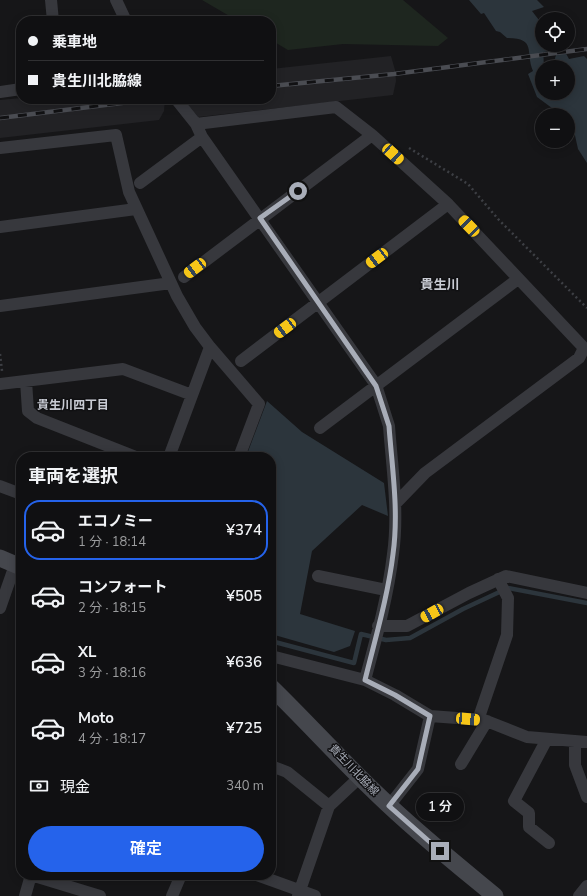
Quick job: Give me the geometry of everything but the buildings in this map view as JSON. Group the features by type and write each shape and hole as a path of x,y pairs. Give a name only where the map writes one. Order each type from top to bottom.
{"main road":[{"name":"貴生川北脇線","path":"276,692 418,834 495,896"}],"street":[{"path":"51,0 53,16"},
{"path":"116,0 124,16"},
{"path":"0,92 16,90"},
{"path":"180,104 196,124 202,137 376,386 389,426 396,503 394,553 377,634 365,680"},
{"path":"196,124 336,107 372,135 448,204 518,280 584,348 579,358 426,473 396,503"},
{"path":"0,148 116,135 129,192 171,283 195,327 210,347 259,404 241,452"},
{"path":"184,277 260,218 372,135"},
{"path":"140,183 202,137"},
{"path":"241,362 448,204"},
{"path":"0,227 136,209"},
{"path":"320,428 518,280"},
{"path":"0,306 171,283"},
{"path":"171,452 210,347"},
{"path":"0,384 123,369 192,395"},
{"path":"26,381 28,412 37,418 123,452"},
{"path":"0,486 16,492"},
{"path":"0,608 12,563"},
{"path":"318,576 386,590"},
{"path":"377,634 407,626 469,593 506,576 587,592"},
{"path":"461,764 483,721 507,635 508,598 498,579"},
{"path":"276,657 365,680 395,695 430,716 483,721 526,737 581,742 575,765 587,797"},
{"path":"389,806 418,769 430,716"},
{"path":"547,739 514,801 529,813 529,827 549,843"},
{"path":"276,768 287,772 329,806"},
{"path":"299,893 329,806 360,777"},
{"path":"25,896 30,880"},
{"path":"47,880 100,896"},
{"path":"172,896 179,880"},
{"path":"269,880 299,893 315,896"},
{"path":"579,896 587,886"}],"path":[{"path":"402,144 468,184 499,220 587,308"}],"shaded area":[{"path":"202,0 403,0 448,38 438,46 343,44 288,50 276,43 276,16 229,16"},
{"path":"469,0 537,0 544,7 532,11 535,15 535,52 543,52 544,60 535,60 535,92 528,74 533,71 526,43 523,40 507,38 500,32 496,31 484,13 481,14"},
{"path":"557,52 565,52 569,59 584,56 587,59 587,163 578,149 575,136 575,108 552,108 541,100 575,100 575,60 555,60"},
{"path":"391,56 396,81 393,95 198,117 189,106 189,104 276,104 276,68"},
{"path":"16,98 16,104 165,104 164,111 159,120 0,138 0,100"},
{"path":"267,401 302,432 384,483 388,516 362,505 312,551 300,614 355,631 350,646 334,652 276,635 276,452 248,452"}],"waterway":[{"path":"276,642 354,663 361,634 386,640 410,638 463,609 508,588 587,603"}],"railway":[{"path":"276,86 394,74 587,49"},
{"path":"0,118 113,104"}],"district":[{"name":"貴生川","path":"440,285"},
{"name":"貴生川四丁目","path":"73,405"}],"route":[{"path":"298,191 260,218 376,386 386,415 389,426 396,503 394,553 365,680 395,695 430,716 418,769 389,806 418,834 440,851"}]}
